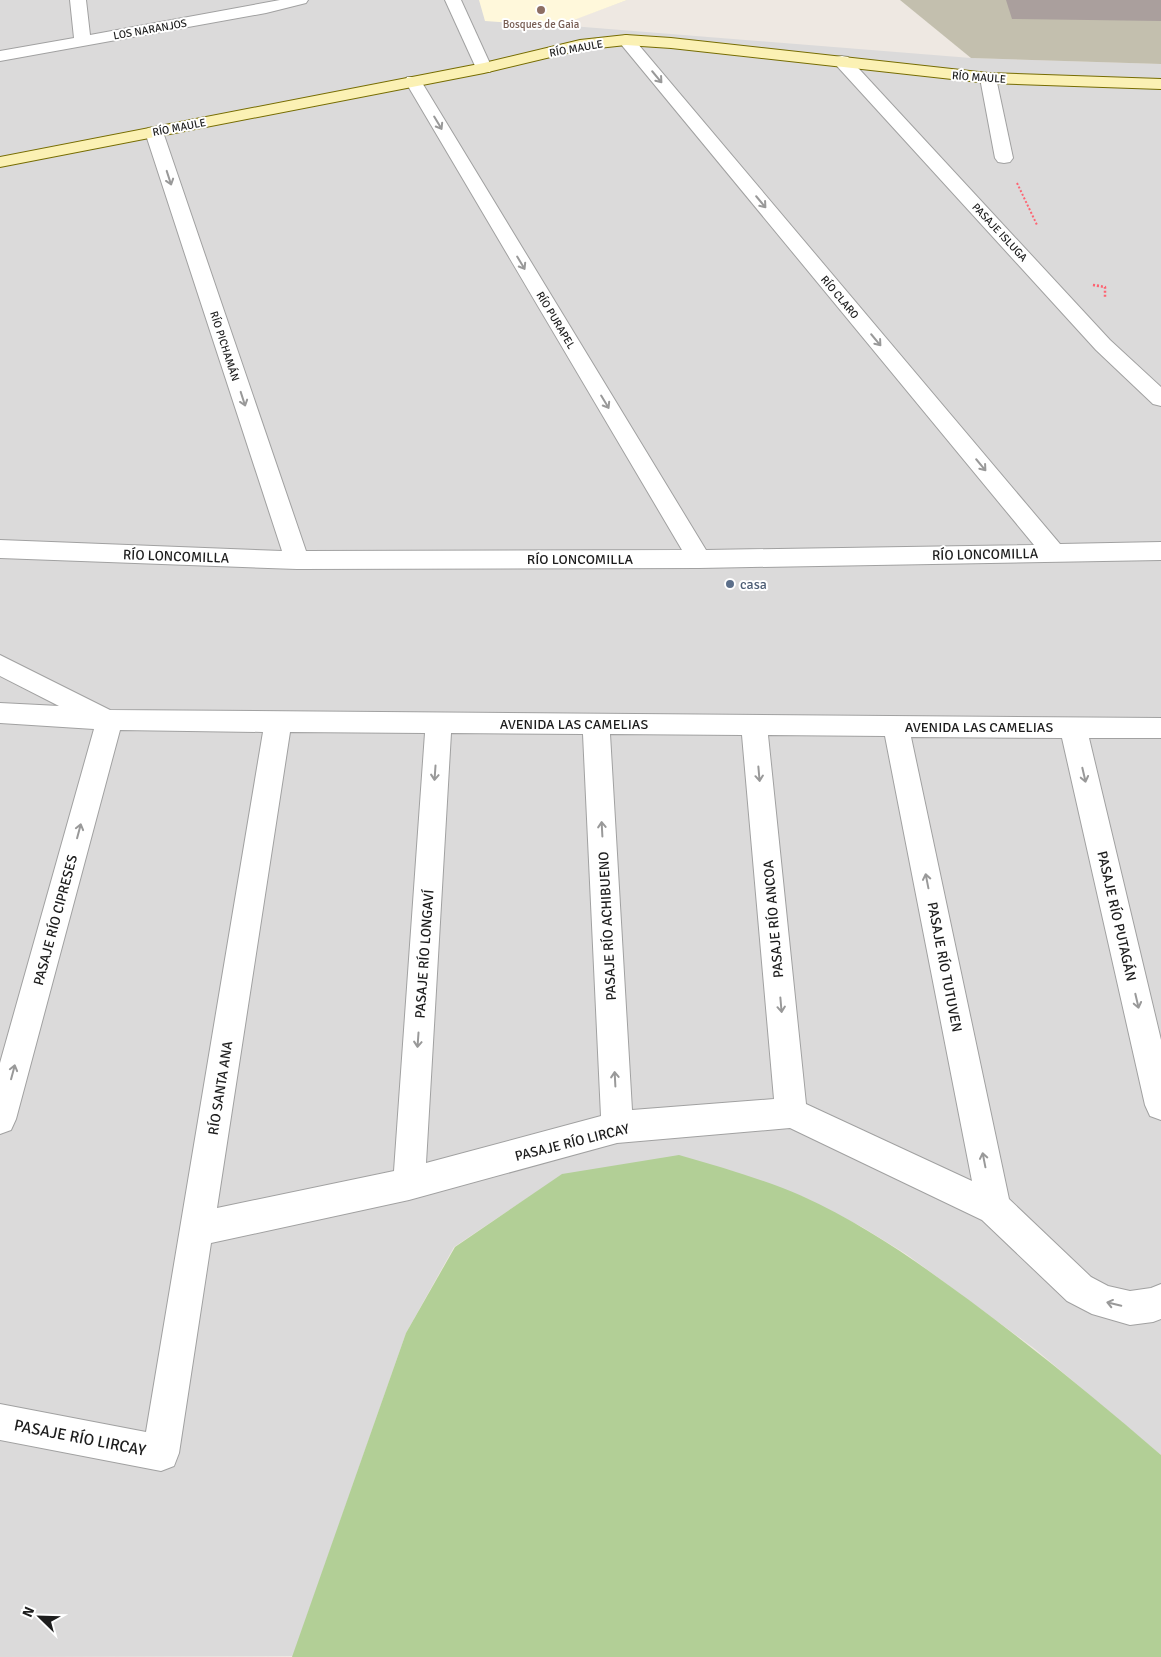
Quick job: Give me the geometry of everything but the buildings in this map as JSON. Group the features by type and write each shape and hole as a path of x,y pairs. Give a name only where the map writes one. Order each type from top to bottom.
{"street":[{"path":"78,0 82,41"},
{"name":"LOS NARANJOS","path":"0,56 265,4 300,0"},
{"path":"453,0 484,68"},
{"name":"RÍO MAULE","path":"0,162 484,68 580,45 626,40 842,61 917,72 988,78 1161,85"},
{"name":"RÍO CLARO","path":"626,40 1054,553"},
{"name":"PASAJE ISLUGA","path":"842,61 1103,345 1161,399"},
{"path":"988,78 1004,158"},
{"name":"RÍO PURAPEL","path":"413,81 699,559"},
{"name":"RÍO PICHAMÁN","path":"154,132 297,560"},
{"name":"RÍO LONCOMILLA","path":"0,549 297,560 699,559 1161,550"},
{"name":"AVENIDA LAS CAMELIAS","path":"0,666 110,720 438,724 1161,728"},
{"path":"0,713 110,720"},
{"name":"PASAJE RÍO CIPRESES","path":"0,1119 110,720"},
{"name":"RÍO SANTA ANA","path":"161,1453 278,722"},
{"name":"PASAJE RÍO LONGAVÍ","path":"409,1184 438,724"},
{"name":"PASAJE RÍO ACHIBUENO","path":"596,724 617,1128"},
{"name":"PASAJE RÍO ANCOA","path":"754,725 791,1113"},
{"name":"PASAJE RÍO TUTUVEN","path":"896,726 994,1208"},
{"name":"PASAJE RÍO PUTAGÁN","path":"1073,727 1161,1105"},
{"path":"791,1113 994,1208 1079,1289 1104,1302 1130,1308 1153,1305 1161,1301"},
{"name":"PASAJE RÍO LIRCAY","path":"197,1229 409,1184 617,1128 791,1113"},
{"name":"PASAJE RÍO LIRCAY","path":"0,1422 161,1453"}],"shaded area":[{"path":"0,0 627,0 559,25 971,58 1161,64 1161,1455 1035,1349 906,1254 862,1227 802,1196 563,1174 454,1247 406,1333 293,1656 0,1657"},
{"name":"Bosques de Gaia","path":"479,0 627,0 558,26 485,21"},
{"path":"900,0 1161,0 1161,64 971,58"}],"green space":[{"path":"679,1155 787,1190 867,1230 929,1271 994,1319 1161,1455 1161,1657 292,1657 406,1333 455,1247 562,1174"}],"place":[{"name":"Bosques de Gaia","path":"541,10"},
{"name":"casa","path":"730,584"}]}
